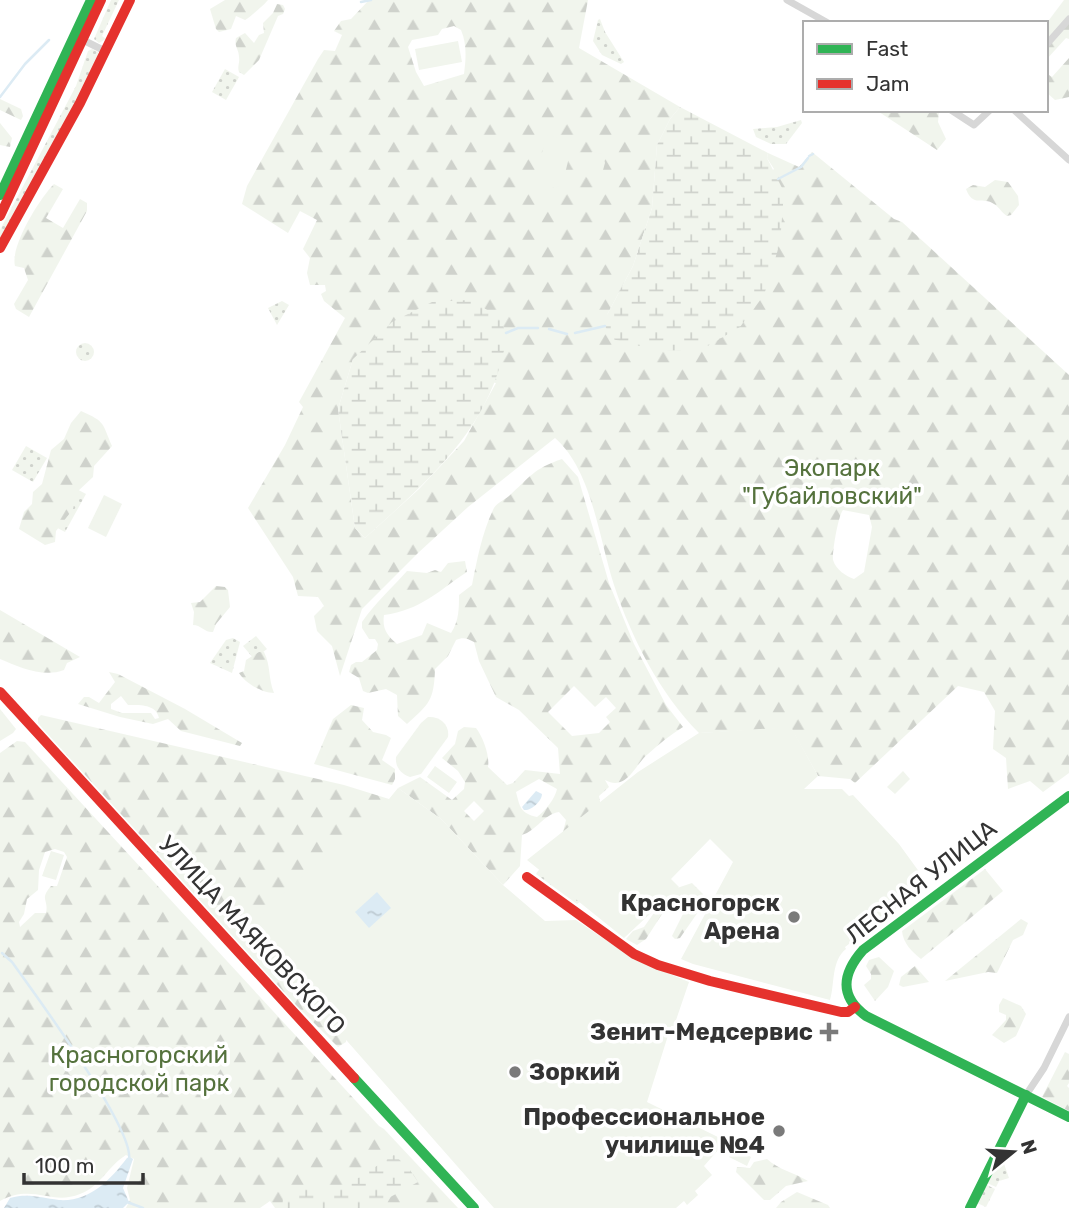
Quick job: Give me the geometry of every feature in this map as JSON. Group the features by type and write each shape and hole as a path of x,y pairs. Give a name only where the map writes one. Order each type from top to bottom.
{"street":[{"path":"0,195 91,0"},
{"path":"0,216 101,0"},
{"path":"0,248 80,103 130,0"},
{"path":"787,0 824,21"},
{"path":"1048,43 1069,19"},
{"path":"83,40 106,51"},
{"path":"954,112 975,125 988,112"},
{"path":"1016,112 1069,160"},
{"name":"УЛИЦА МАЯКОВСКОГО","path":"0,691 474,1208"},
{"name":"ЛЕСНАЯ УЛИЦА","path":"855,1007 846,992 845,980 848,968 856,956 1069,796"},
{"path":"527,877 634,954 651,962 736,987 841,1012 848,1012 855,1007 868,1017 1069,1117"},
{"path":"970,1208 1026,1095 1044,1068 1069,1017"}],"green space":[{"path":"111,0 119,0 102,36 106,39 99,43 94,39"},
{"path":"225,0 268,0 247,19 236,16 231,29 219,32 210,9"},
{"name":"Экопарк \"Губайловский\"","path":"369,0 588,0 579,48 680,107 670,119 657,145 652,208 633,266 607,315 774,169 767,158 768,153 799,167 812,152 894,219 902,222 1069,375 1069,773 1043,792 1030,781 1008,789 1006,758 993,749 995,711 984,692 958,686 855,783 850,779 818,776 791,728 699,733 659,683 638,644 614,585 586,486 568,452 555,438 468,507 362,609 340,676 332,646 317,631 314,616 324,606 318,597 298,596 293,577 248,508 285,445 303,407 299,402 345,318 324,301 321,294 326,291 325,285 310,285 307,273 310,258 303,249 317,220 300,211 288,233 242,204 247,186 318,59 324,50 335,51 342,35 334,31 341,21 351,19","holes":["454,26 461,30 464,41 464,74 424,86 408,47 412,40 438,35 442,29","353,359 496,383 464,441 419,489 365,538 355,528 338,409","843,510 869,515 872,527 864,572 854,579 836,567 833,560"]},
{"path":"1064,0 1069,0 1069,39 1066,38 1048,58 1048,21"},
{"path":"277,4 283,5 283,14 278,16 259,60 244,75 238,70 236,38 245,33 254,43 259,35 264,33 263,23 273,13"},
{"path":"600,19 624,62 621,64 602,55 593,41"},
{"path":"458,41 462,62 419,70 415,49"},
{"path":"92,49 98,52 98,57 72,110 0,239 0,230 76,86 88,51"},
{"path":"1069,58 1069,97 1055,100 1048,94 1048,74 1052,77"},
{"path":"225,69 239,77 226,100 212,92"},
{"path":"0,99 21,109 21,120 0,110"},
{"path":"680,107 768,153 767,158 784,192 780,243 764,295 740,327 699,351 656,350 612,339 605,326 607,315 633,266 652,208 657,145 670,119"},
{"path":"879,112 939,112 938,122 946,139 937,150"},
{"path":"801,120 802,123 786,144 771,144 756,137 753,129 777,127"},
{"path":"0,123 12,138 10,147 0,145"},
{"path":"546,135 573,141 562,186 533,192"},
{"path":"592,152 603,154 605,163 601,177 593,179 587,178"},
{"path":"995,180 1008,182 1018,196 1019,205 1011,215 1007,216 990,202 975,200 966,189 973,185 985,187"},
{"path":"54,184 63,189 46,218 63,228 80,199 87,203 87,211 29,317 16,309 14,304 28,280 24,268 15,266 15,257 27,223"},
{"path":"469,300 497,317 505,330 504,351 492,389 464,437 446,459 407,500 365,538 355,528 338,409 353,359 392,322 432,302"},
{"path":"282,301 289,305 277,325 268,308"},
{"path":"85,343 91,346 94,352 91,358 85,361 79,358 76,352 79,346"},
{"path":"81,411 102,424 112,446 94,466 93,477 77,492 73,509 56,531 55,542 45,545 19,529 24,512 32,504 33,492 42,484 51,450 64,439 71,423"},
{"path":"26,446 47,458 33,482 12,470"},
{"path":"562,459 578,477 609,583 634,644 666,705 683,727 643,758 625,780 613,783 605,780 609,787 599,796 601,807 562,836 566,820 559,812 522,835 520,866 503,885 441,819 398,788 420,777 452,800 464,789 465,782 458,771 442,758 455,744 458,731 464,727 476,728 485,747 488,767 507,785 513,783 525,770 560,774 558,748 519,710 496,697 479,661 474,642 469,640 456,640 448,656 435,669 429,701 407,724 398,716 397,695 386,689 368,693 363,691 359,678 349,672 351,665 362,662 377,650 378,644 375,639 369,639 362,628 362,622 407,571 441,572 448,563 465,561 467,572 438,593 408,609 384,615 386,631 397,644 422,635 427,623 451,633 459,610 459,595 472,585 483,537 494,508 532,474","holes":["574,686 595,707 606,697 616,708 606,717 610,722 599,733 572,736 548,712","539,779 557,789 554,797 537,817 522,809 516,792","474,801 484,811 474,821 464,811"]},
{"path":"71,486 86,494 65,532 50,524"},
{"path":"104,495 122,504 106,537 88,528"},
{"path":"216,586 228,590 230,607 213,632 210,632 193,625 194,612 191,603 200,602"},
{"path":"0,610 80,657 67,663 64,670 48,673 0,659"},
{"path":"256,636 267,649 254,659 243,646"},
{"path":"233,638 240,642 232,673 210,663 226,640"},
{"path":"264,652 266,657 274,693 254,687 239,673 244,671 246,660"},
{"path":"109,672 118,674 185,709 242,743 240,746 181,731 168,719 153,724 78,704 84,697 99,703 115,682","holes":["121,696 128,705 151,708 159,718 155,719 151,713 122,713 111,709 111,704"]},
{"path":"351,705 364,708 362,720 373,732 391,738 382,760 395,769 392,785 314,764 333,719"},
{"path":"0,709 16,729 0,741"},
{"path":"41,715 344,785 389,799 347,1016 346,1042 338,1047 295,1004 43,729 38,723"},
{"path":"428,717 443,722 448,737 421,774 410,777 399,770 396,757"},
{"path":"791,727 818,776 804,789 842,789 849,796 853,795 899,844 928,884 845,947 836,966 830,1000 681,959 733,862 710,839 671,879 679,887 624,938 527,860 638,772 699,733"},
{"name":"Красногорский городской парк","path":"17,741 25,742 458,1208 275,1208 270,1201 260,1208 126,1208 130,1200 127,1188 134,1159 126,1155 93,1186 80,1194 60,1198 22,1194 0,1201 0,753","holes":["55,849 64,852 67,857 57,886 51,886 45,897 46,913 35,913 20,927 19,922 27,899 38,890 39,870 45,852"]},
{"path":"435,766 457,782 449,793 427,777"},
{"path":"903,771 910,779 895,794 887,787"},
{"name":"Зоркий","path":"398,788 441,819 503,885 545,921 576,920 634,959 689,982 674,1026 671,1026 647,1102 726,1141 704,1166 712,1175 695,1191 698,1195 687,1205 684,1201 676,1208 494,1208 252,933 266,909"},
{"path":"51,851 64,855 56,880 42,876"},
{"path":"550,854 584,899 577,904 536,874"},
{"path":"985,869 1003,891 921,959 908,947 902,931"},
{"path":"692,883 703,894 705,902 680,938 675,939 672,936 687,906 673,897 646,939 637,945 626,939 633,931 644,927 661,903 677,888"},
{"path":"1021,919 1028,923 1023,935 1013,940 997,973 988,972 945,981"},
{"path":"879,957 894,971 888,987 875,1001 864,985 871,979 866,966 869,960"},
{"path":"915,966 929,982 903,987 899,985 901,977"},
{"path":"1003,998 1021,1006 1026,1014 1016,1036 1004,1043 992,1035 1006,1020 1006,1015 999,1012"},
{"path":"1065,1052 1069,1054 1069,1111 1042,1097"},
{"path":"733,1148 751,1157 747,1166 729,1157"},
{"path":"394,1155 408,1167 418,1182 370,1208 282,1208 283,1199 304,1189 328,1192 353,1181"},
{"path":"1001,1155 1009,1178 999,1181 996,1187 987,1183"},
{"path":"767,1159 808,1181 786,1186 770,1200 764,1200 736,1172 737,1167 750,1168 754,1162"},
{"path":"987,1185 995,1189 986,1207 977,1203"},
{"path":"797,1192 828,1205 830,1208 776,1208"}],"water":[{"path":"536,791 542,794 540,800 533,807 524,810 522,807"},
{"path":"377,892 391,908 369,928 355,912"},
{"path":"130,1157 133,1159 123,1188 129,1202 123,1208 4,1208 10,1198 34,1196 70,1200 90,1193"}],"waterway":[{"path":"361,2 371,0"},
{"path":"0,97 25,64 49,40"},
{"path":"809,156 813,154"},
{"path":"778,179 801,167 808,158"},
{"path":"575,333 605,326"},
{"path":"506,333 518,328 538,328"},
{"path":"549,329 567,334"},
{"path":"2,953 12,962 100,1091 126,1143 129,1159"},
{"path":"127,1202 143,1208"}],"traffic: fast":[{"path":"0,195 91,0"},
{"path":"1069,796 863,950 851,968 846,984 851,1001 866,1016 1069,1117"},
{"path":"354,1078 474,1208"},
{"path":"970,1208 1026,1095"}],"traffic: jam":[{"path":"0,216 101,0"},
{"path":"0,248 80,103 130,0"},
{"path":"0,692 354,1078"},
{"path":"527,877 634,954 658,965 710,981 841,1012 848,1012 855,1007"}],"place":[{"name":"Красногорск Арена","path":"794,917"},
{"name":"Зенит-Медсервис","path":"829,1032"},
{"name":"Зоркий","path":"515,1072"},
{"name":"Профессиональное училище №4","path":"779,1131"}]}
